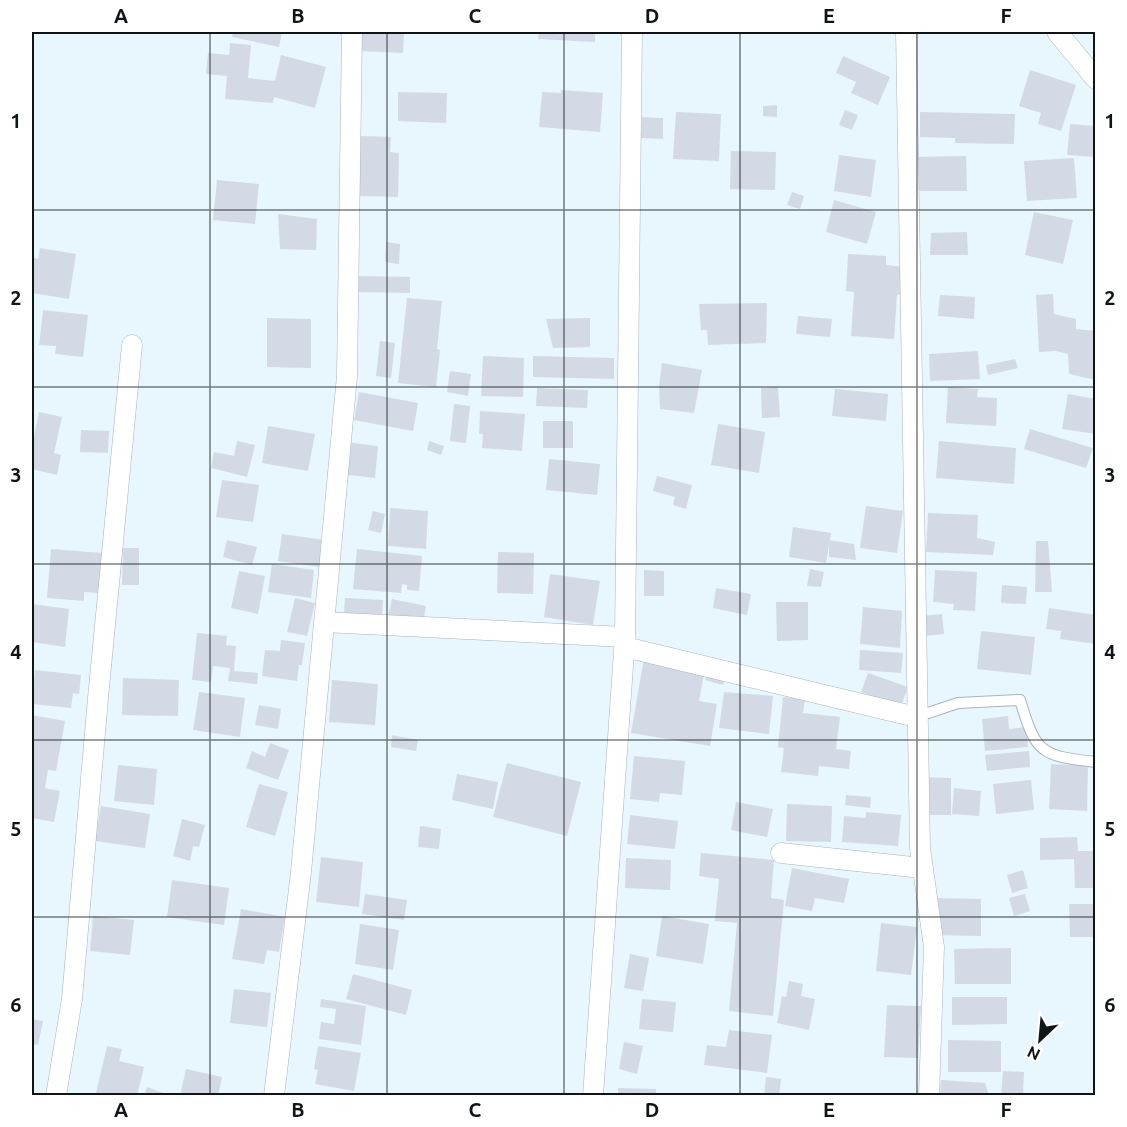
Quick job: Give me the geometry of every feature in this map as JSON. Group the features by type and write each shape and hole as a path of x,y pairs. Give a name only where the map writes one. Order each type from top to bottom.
{"street":[{"path":"274,1095 301,872 347,376 352,32"},
{"path":"593,1095 625,642 632,32"},
{"path":"906,32 916,717 922,868 934,947 929,1095"},
{"path":"1057,32 1095,79"},
{"path":"56,1095 72,999 132,345"},
{"path":"324,622 625,642 916,717"},
{"path":"782,853 922,868"}],"lane":[{"path":"916,717 958,703 1020,700 1031,734 1042,750 1055,756 1095,762"}],"building":[{"path":"233,32 282,32 279,47 232,37"},
{"path":"361,32 404,32 403,53 360,51"},
{"path":"539,32 595,32 595,42 538,39"},
{"path":"230,43 251,45 248,78 275,81 281,55 326,67 315,108 274,97 273,103 225,99 227,76 206,74 208,53 229,55"},
{"path":"843,56 890,77 878,105 851,93 856,82 836,73"},
{"path":"1030,70 1076,85 1061,131 1038,124 1041,113 1019,106"},
{"path":"561,90 603,93 600,132 539,127 542,92 561,93"},
{"path":"398,92 447,93 446,123 398,121"},
{"path":"777,105 777,117 763,116 763,106"},
{"path":"845,110 858,115 852,130 839,125"},
{"path":"676,112 721,114 719,161 673,159"},
{"path":"920,112 1015,114 1014,144 955,143 955,138 920,137"},
{"path":"642,117 663,118 663,139 641,138"},
{"path":"1070,124 1096,126 1096,157 1067,155"},
{"path":"361,136 391,137 390,152 399,153 398,197 359,196"},
{"path":"731,151 776,152 775,190 730,189"},
{"path":"839,155 876,160 871,197 834,191"},
{"path":"966,156 967,191 918,191 917,157"},
{"path":"1074,158 1077,198 1027,201 1024,161"},
{"path":"217,180 259,184 255,224 213,220"},
{"path":"792,192 804,196 800,209 787,205"},
{"path":"834,200 876,212 867,244 826,232"},
{"path":"1034,212 1073,220 1063,264 1025,255"},
{"path":"278,214 317,219 316,250 280,249"},
{"path":"967,232 968,255 930,255 931,233"},
{"path":"386,242 400,244 399,264 385,262"},
{"path":"40,248 76,254 69,299 32,293 32,257 38,259"},
{"path":"848,254 886,256 886,265 903,267 901,295 897,295 894,339 851,336 854,292 846,291"},
{"path":"354,276 410,277 410,293 354,292"},
{"path":"1053,294 1054,314 1076,319 1076,329 1096,331 1096,380 1069,374 1068,354 1056,351 1039,352 1036,295"},
{"path":"940,295 975,297 974,319 938,316"},
{"path":"407,298 442,301 436,387 398,383"},
{"path":"767,303 766,343 708,345 707,330 701,330 699,304"},
{"path":"43,310 88,315 83,357 55,354 56,346 39,345"},
{"path":"798,316 832,319 830,337 796,334"},
{"path":"267,318 311,319 311,368 267,367"},
{"path":"590,318 590,347 553,348 546,319"},
{"path":"380,341 395,343 391,378 376,376"},
{"path":"978,351 980,379 930,381 929,354"},
{"path":"483,356 524,358 523,397 481,396"},
{"path":"533,356 614,358 614,379 533,377"},
{"path":"1015,359 1018,368 988,375 986,365"},
{"path":"662,363 702,370 694,413 660,409 659,386"},
{"path":"450,371 471,374 468,396 447,392"},
{"path":"778,387 780,417 762,418 761,388"},
{"path":"948,387 978,389 977,397 997,398 996,426 946,423"},
{"path":"537,388 588,390 587,408 536,406"},
{"path":"835,389 888,394 886,421 832,416"},
{"path":"359,392 418,403 413,431 354,420"},
{"path":"1068,394 1096,399 1096,434 1062,429"},
{"path":"454,404 470,406 466,443 450,441"},
{"path":"480,411 525,414 522,451 482,448 483,434 479,434"},
{"path":"39,412 62,417 54,453 61,455 57,475 32,469 32,446"},
{"path":"543,421 573,421 573,448 543,448"},
{"path":"718,424 765,432 759,473 711,465"},
{"path":"268,426 315,434 308,471 262,463"},
{"path":"1030,429 1093,448 1086,468 1024,449"},
{"path":"81,430 109,431 108,453 80,452"},
{"path":"237,441 255,445 247,477 211,468 214,452 234,456"},
{"path":"429,441 444,446 441,455 427,450"},
{"path":"939,441 1016,448 1014,484 936,478"},
{"path":"345,442 378,446 375,478 341,474"},
{"path":"549,459 600,464 597,495 546,490"},
{"path":"657,476 692,485 686,509 673,505 675,497 653,491"},
{"path":"222,480 259,485 253,522 216,517"},
{"path":"866,506 903,511 897,553 860,548"},
{"path":"390,508 428,511 426,549 388,546"},
{"path":"373,511 385,514 381,533 368,530"},
{"path":"928,513 978,515 977,538 995,542 993,555 926,552"},
{"path":"793,527 831,533 826,563 789,557"},
{"path":"282,534 324,540 320,567 278,561"},
{"path":"227,540 257,547 252,565 223,557"},
{"path":"829,540 854,544 856,560 829,557"},
{"path":"1036,541 1048,541 1052,592 1035,592"},
{"path":"123,548 139,548 139,585 122,585"},
{"path":"51,549 102,553 98,593 84,592 84,601 47,598"},
{"path":"357,549 422,556 419,591 407,590 407,585 402,584 401,593 353,589"},
{"path":"498,552 534,553 533,594 497,593"},
{"path":"272,564 314,570 311,598 268,592"},
{"path":"810,569 824,572 821,587 807,586"},
{"path":"644,570 664,571 664,596 644,596"},
{"path":"935,570 977,572 975,611 953,610 954,604 933,602"},
{"path":"239,571 265,576 258,614 231,608"},
{"path":"550,574 600,581 593,625 544,617"},
{"path":"1002,585 1027,587 1026,604 1001,603"},
{"path":"716,588 751,594 747,615 713,608"},
{"path":"295,598 315,603 307,636 287,632"},
{"path":"345,598 383,600 382,617 344,614"},
{"path":"392,599 426,606 423,623 388,616"},
{"path":"776,602 808,602 808,640 777,641"},
{"path":"32,604 69,609 65,647 32,642"},
{"path":"863,607 902,611 900,648 860,644"},
{"path":"1049,608 1096,615 1096,644 1060,639 1061,631 1046,629"},
{"path":"942,614 944,634 923,636 921,616"},
{"path":"981,631 1035,637 1031,675 977,669"},
{"path":"197,633 227,636 226,645 236,646 234,671 258,673 257,684 228,681 230,668 213,666 211,682 192,680"},
{"path":"281,640 305,643 297,681 262,676 265,650 280,651"},
{"path":"860,650 903,653 901,673 859,670"},
{"path":"644,658 705,669 699,701 717,704 710,746 631,733"},
{"path":"709,668 727,674 723,685 705,680"},
{"path":"35,670 81,675 79,694 73,693 71,708 32,704"},
{"path":"868,673 908,687 901,706 861,692"},
{"path":"123,678 179,680 178,716 122,715"},
{"path":"332,680 378,684 375,725 329,722"},
{"path":"199,692 245,698 240,737 193,730"},
{"path":"724,692 773,696 769,734 719,728"},
{"path":"783,697 805,699 803,713 840,717 836,749 851,751 849,769 819,766 818,776 781,772 784,748 778,747"},
{"path":"259,705 281,709 278,729 255,725"},
{"path":"32,715 65,721 56,771 48,770 45,788 60,791 54,822 32,818"},
{"path":"1008,716 1009,729 1026,727 1028,747 985,751 982,719"},
{"path":"392,735 418,740 416,751 391,747"},
{"path":"270,743 289,750 278,780 246,768 252,751 265,757"},
{"path":"1029,751 1030,767 987,771 985,755"},
{"path":"634,756 685,761 682,795 660,793 659,802 630,799"},
{"path":"507,763 581,782 567,836 493,817"},
{"path":"1051,764 1088,766 1087,811 1049,809"},
{"path":"118,765 157,769 154,805 114,801"},
{"path":"457,774 498,782 493,809 452,800"},
{"path":"922,777 951,778 951,815 922,815"},
{"path":"1031,780 1034,810 996,814 993,784"},
{"path":"259,784 288,792 275,836 246,827"},
{"path":"954,788 981,791 979,816 952,814"},
{"path":"846,795 871,797 870,808 845,805"},
{"path":"736,802 773,809 767,837 731,830"},
{"path":"787,804 832,806 831,842 786,841"},
{"path":"101,806 150,814 145,848 95,841"},
{"path":"866,812 901,815 898,846 842,842 844,816 866,818"},
{"path":"630,815 678,821 675,849 627,844"},
{"path":"182,819 205,825 199,847 193,846 190,861 173,856"},
{"path":"420,826 441,829 439,849 418,847"},
{"path":"1077,837 1078,851 1096,851 1096,888 1075,888 1074,859 1040,860 1040,838"},
{"path":"701,853 774,860 771,898 784,900 773,1016 729,1011 737,923 715,921 719,879 699,876"},
{"path":"321,857 363,862 359,907 316,902"},
{"path":"626,858 671,860 670,890 625,888"},
{"path":"792,868 849,879 844,903 815,898 812,911 785,906"},
{"path":"1023,870 1028,888 1012,893 1007,875"},
{"path":"172,880 229,888 224,925 167,917"},
{"path":"365,894 407,900 404,920 362,914"},
{"path":"1025,894 1030,911 1014,916 1009,898"},
{"path":"934,898 981,899 981,936 934,935"},
{"path":"1069,904 1096,904 1096,937 1070,937"},
{"path":"241,909 285,917 279,952 267,950 264,964 232,959"},
{"path":"93,916 134,920 130,955 90,951"},
{"path":"662,916 709,924 703,964 656,956"},
{"path":"881,923 917,927 911,975 876,971"},
{"path":"360,924 399,930 393,970 355,964"},
{"path":"1011,948 1011,984 955,984 954,949"},
{"path":"630,954 649,958 643,991 624,988"},
{"path":"353,974 412,990 406,1015 346,999"},
{"path":"789,981 803,984 801,996 815,999 809,1030 777,1023 782,996 786,997"},
{"path":"234,989 271,993 267,1027 230,1023"},
{"path":"952,997 1007,997 1007,1024 952,1025"},
{"path":"321,999 366,1006 361,1045 319,1039 321,1022 334,1024 336,1009 320,1007"},
{"path":"642,999 676,1002 673,1032 639,1029"},
{"path":"887,1005 921,1006 918,1058 884,1057"},
{"path":"32,1019 43,1021 38,1045 32,1044"},
{"path":"729,1030 772,1035 767,1073 704,1065 707,1045 726,1047"},
{"path":"948,1040 1001,1041 1001,1072 948,1072"},
{"path":"624,1042 643,1046 637,1074 619,1069"},
{"path":"107,1046 122,1049 119,1061 144,1067 137,1096 105,1096 96,1093"},
{"path":"318,1046 361,1053 354,1091 315,1084 318,1070 314,1069"},
{"path":"186,1069 222,1077 218,1096 180,1096"},
{"path":"1003,1071 1024,1072 1023,1096 1001,1096"},
{"path":"766,1077 781,1079 779,1096 764,1096"},
{"path":"941,1080 985,1083 989,1096 940,1096"},
{"path":"147,1087 169,1095 169,1096 144,1096"},
{"path":"618,1088 656,1089 656,1096 618,1096"}]}
